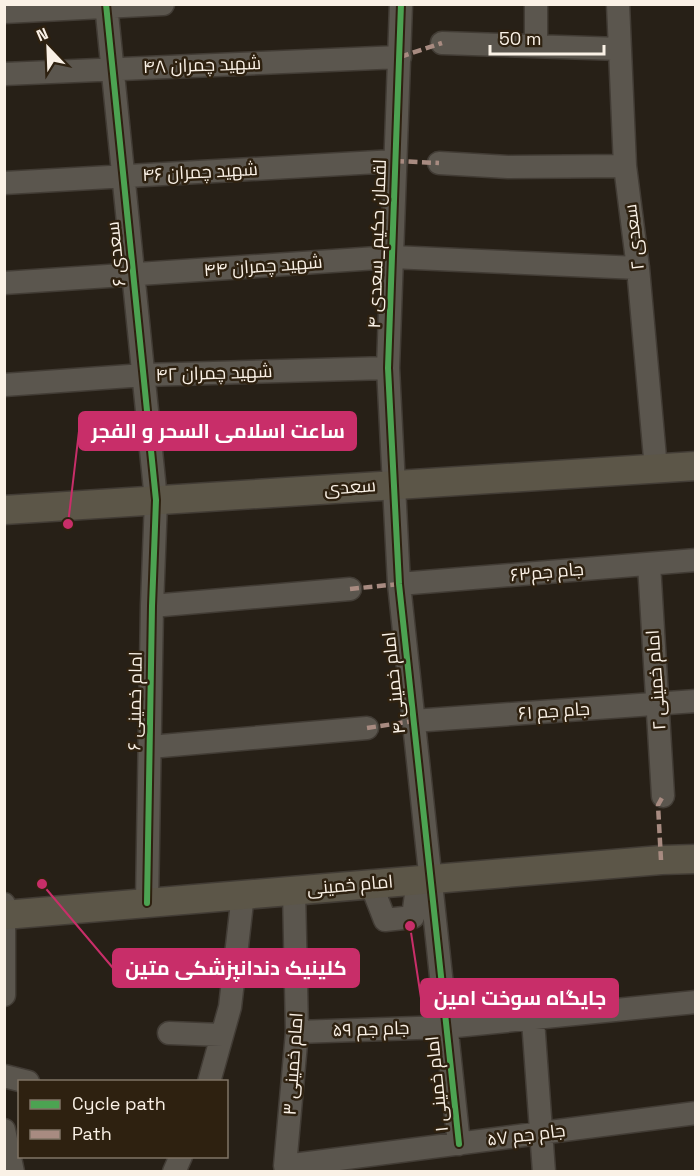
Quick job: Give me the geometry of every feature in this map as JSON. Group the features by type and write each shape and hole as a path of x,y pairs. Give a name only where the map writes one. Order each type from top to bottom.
{"main road":[{"name":"سعدی","path":"4,510 696,466"},
{"name":"امام خمینی","path":"5,911 147,903 661,860 696,860"}],"street":[{"path":"4,12 163,4"},
{"name":"لقمان حکیم_سعدی ۴","path":"394,485 388,368 401,4"},
{"path":"536,4 536,46"},
{"name":"سعدی ۲","path":"618,4 625,166 638,268 656,469"},
{"name":"سعدی ۶","path":"106,6 156,500"},
{"path":"442,43 620,49"},
{"name":"شهید چمران ۴۸","path":"4,74 400,57"},
{"name":"شهید چمران ۴۶","path":"4,183 395,160"},
{"path":"439,163 508,167 625,166"},
{"name":"شهید چمران ۴۴","path":"4,283 392,257 638,268"},
{"name":"شهید چمران ۴۲","path":"4,385 144,375 388,368"},
{"name":"امام خمینی ۴","path":"394,485 399,584 413,721 424,879"},
{"name":"امام خمینی ۶","path":"147,903 156,500"},
{"name":"جام جم۶۳","path":"399,584 696,560"},
{"name":"امام خمینی ۲","path":"649,564 663,796"},
{"path":"152,606 350,589"},
{"name":"جام جم ۶۱","path":"413,721 696,701"},
{"path":"150,747 367,728"},
{"path":"371,884 385,920 413,917 424,879"},
{"name":"امام خمینی ۱","path":"424,879 446,1027 459,1144"},
{"name":"امام خمینی ۳","path":"285,1166 297,1032 294,890"},
{"path":"210,1080 230,1007 243,894"},
{"path":"4,995 5,911"},
{"name":"جام جم ۵۹","path":"297,1032 446,1027 696,1002"},
{"path":"533,1020 544,1172"},
{"path":"169,1033 222,1035"},
{"path":"4,1076 20,1080"},
{"name":"جام جم ۵۷","path":"285,1166 347,1165 459,1144 696,1113"},
{"path":"4,1130 13,1172"},
{"path":"20,1172 29,1158"}],"marked path":[{"path":"400,57 442,43"},
{"path":"395,161 439,163"},
{"path":"350,589 399,584"},
{"path":"367,728 413,721"},
{"path":"661,860 658,805 663,796"}],"cycle path":[{"path":"106,4 156,500 147,903"},
{"path":"401,4 388,368 399,584 459,1144"}],"place":[{"name":"ساعت اسلامی السحر و الفجر","path":"68,524"},
{"name":"کلینیک دندانپزشکی متین","path":"42,884"},
{"name":"جایگاه سوخت امین","path":"410,926"}]}
